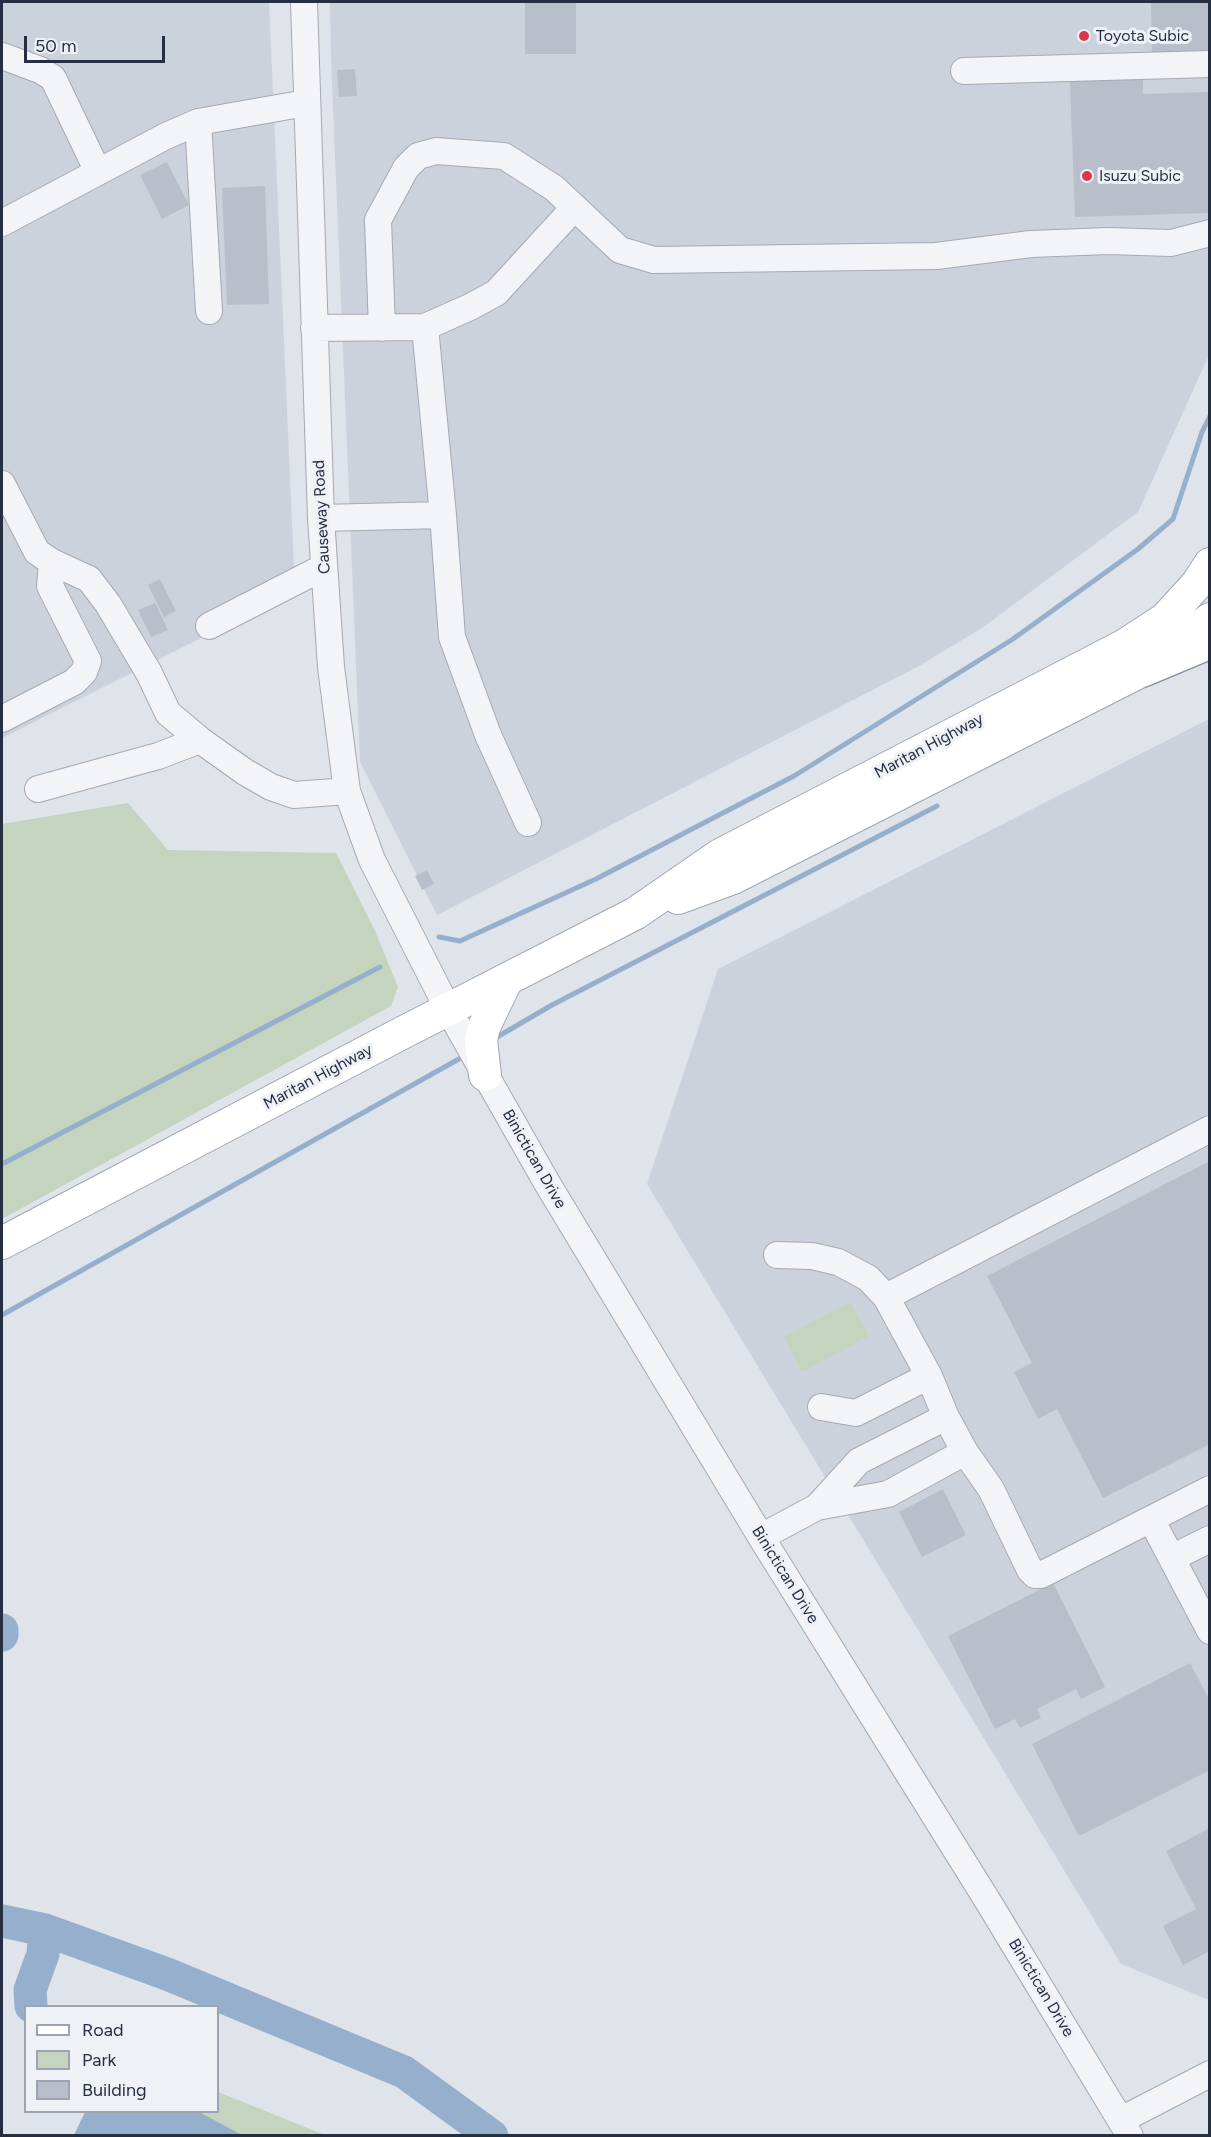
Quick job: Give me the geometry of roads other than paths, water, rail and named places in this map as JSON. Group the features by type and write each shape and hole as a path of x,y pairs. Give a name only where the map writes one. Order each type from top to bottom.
{"highway":[{"path":"1143,670 1209,642"}],"main road":[{"name":"Maritan Highway","path":"636,913 720,855 1125,645 1165,619 1197,584 1209,564"},
{"name":"Maritan Highway","path":"2,1243 636,913 733,878 1143,670 1209,619"},
{"path":"485,1075 481,1040 484,1027 507,979"}],"street":[{"name":"Causeway Road","path":"304,2 321,518 331,667 347,791 372,860 448,1009"},
{"path":"2,56 40,70 53,78 98,171"},
{"path":"964,71 1209,64"},
{"path":"2,223 165,136 198,122 306,103"},
{"path":"198,122 209,311"},
{"path":"382,327 378,220 406,168 418,156 436,151 504,156 554,188 620,250 654,260 936,256 1031,244 1108,241 1171,243 1209,232"},
{"path":"314,328 425,327 471,307 496,293 574,208"},
{"path":"425,327 452,637 488,735 528,824"},
{"path":"2,484 37,552 52,562 89,579 108,604 143,663 168,713 200,740 245,772 271,787 294,795 347,791"},
{"path":"321,518 443,515"},
{"path":"2,719 74,682 84,672 88,661 50,586 52,562"},
{"path":"209,626 324,567"},
{"path":"38,789 158,756 200,740"},
{"name":"Binictican Drive","path":"448,1009 547,1183 761,1537 989,1903 1125,2128"},
{"path":"886,1297 1209,1129"},
{"path":"777,1255 812,1256 838,1262 868,1278 886,1297 929,1376 946,1417 965,1452 991,1490 1030,1570 1035,1575 1041,1575 1209,1489"},
{"path":"821,1407 856,1413 929,1376"},
{"path":"817,1507 859,1461 946,1417"},
{"path":"761,1537 817,1507 888,1494 965,1452"},
{"path":"1151,1519 1209,1631"},
{"path":"1172,1558 1209,1539"},
{"path":"1125,2128 1209,2074"}],"water":[{"path":"85,2113 201,2113 242,2135 74,2135"}],"waterway":[{"path":"439,937 460,941 596,879 794,776 1013,639 1138,549 1173,519 1202,432 1210,416"},
{"path":"492,1040 552,1005 937,806"},
{"path":"2,1164 380,967"},
{"path":"2,1315 466,1055"},
{"path":"2,1630 2,1635"},
{"path":"2,1921 45,1930 167,1974 404,2072 492,2136"},
{"path":"31,2005 30,1990 43,1954 45,1930"}],"place":[{"name":"Toyota Subic","path":"1084,36"},
{"name":"Isuzu Subic","path":"1087,176"}]}
